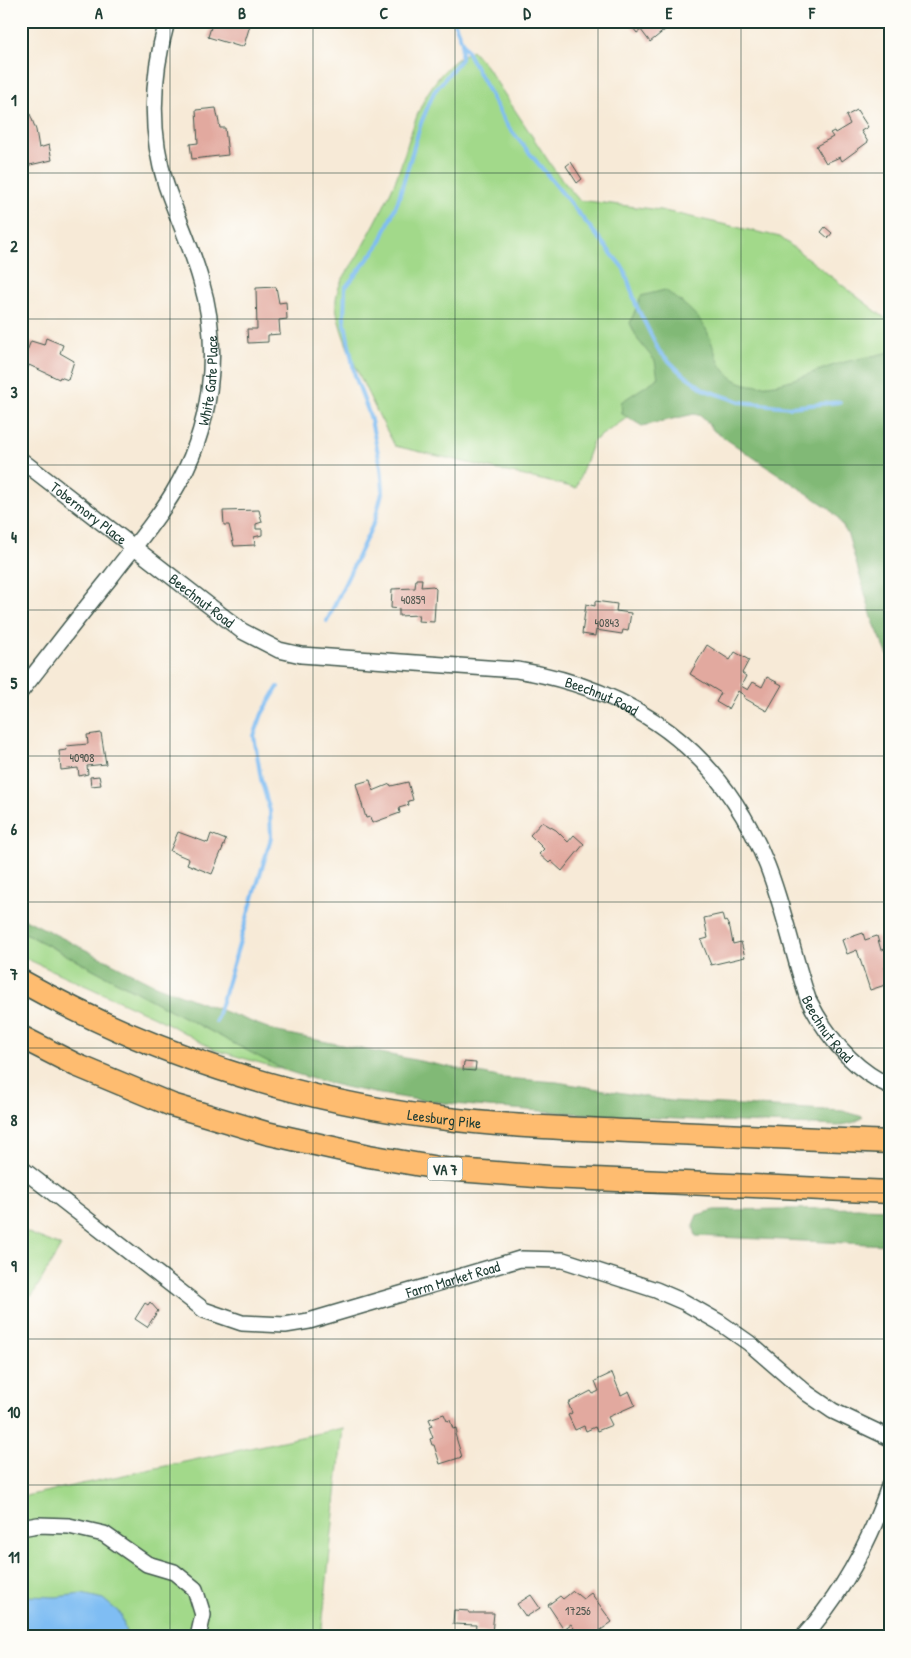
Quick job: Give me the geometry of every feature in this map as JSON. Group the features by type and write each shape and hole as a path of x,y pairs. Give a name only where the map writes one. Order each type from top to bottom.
{"highway":[{"name":"Leesburg Pike","path":"21,981 126,1034 184,1056 276,1085 334,1100 382,1109 497,1125 890,1142"},
{"name":"VA 7","path":"21,1037 76,1065 172,1105 266,1133 444,1169 549,1177 890,1192"}],"street":[{"name":"White Gate Place","path":"21,691 160,512 186,469 204,418 211,364 208,310 202,283 166,185 156,136 154,86 167,21"},
{"name":"Tobermory Place","path":"21,460 133,548"},
{"name":"Beechnut Road","path":"133,548 242,631 279,650 301,655 517,670 548,675 603,692 658,723 702,761 722,784 755,838 767,867 808,999 818,1019 848,1057 865,1072 890,1086"},
{"name":"Farm Market Road","path":"21,1168 204,1310 220,1317 242,1323 263,1325 309,1321 520,1258 563,1260 656,1290 684,1302 719,1322 749,1344 778,1370 827,1407 867,1429 890,1438"},
{"path":"803,1637 834,1599 853,1568 869,1538 890,1483"},
{"path":"21,1528 38,1525 69,1526 104,1534 147,1564 174,1572 195,1589 203,1615 198,1637"}],"green space":[{"path":"472,50 486,66 555,171 579,200 660,210 780,237 890,322 890,373 643,407 593,441 576,488 395,446 349,351 337,313 337,293 391,191 414,123 426,97 437,79 446,69"},
{"path":"665,290 693,312 708,333 720,364 731,377 744,384 759,386 775,384 844,362 890,352 890,660 873,621 848,535 838,518 829,508 714,431 702,416 694,414 642,426 622,414 621,402 658,378 655,361 638,340 630,323 641,296"},
{"path":"21,917 155,985 278,1032 503,1078 557,1082 671,1101 843,1111 863,1117 855,1122 839,1126 615,1116 509,1109 411,1099 315,1080 284,1070 21,931"},
{"path":"21,931 284,1070 215,1050 165,1022 21,956"},
{"path":"890,1209 890,1245 696,1236 693,1225 697,1215 715,1210"},
{"path":"21,1230 61,1246 32,1296 21,1292"},
{"path":"343,1428 321,1637 21,1637 21,1497"}],"water":[{"path":"82,1594 103,1599 121,1614 127,1637 21,1637 21,1596 56,1597"}],"building":[{"path":"217,21 251,22 244,45 241,47 208,37 212,24 216,25"},
{"path":"635,21 676,21 650,42 641,30 637,33 630,24"},
{"path":"216,108 220,128 225,128 228,155 192,159 190,144 198,143 196,110"},
{"path":"857,110 868,127 861,131 868,142 842,161 840,157 826,163 816,146 833,137 830,133 834,131 835,133 850,124 846,116"},
{"path":"30,114 36,130 39,148 49,145 52,160 21,167 21,115"},
{"path":"571,162 582,179 577,183 566,166"},
{"path":"825,227 832,233 828,238 821,232"},
{"path":"276,287 279,303 286,302 287,319 279,320 280,334 268,335 268,342 248,343 247,329 257,329 256,288"},
{"path":"46,338 63,345 60,353 74,361 68,380 60,377 59,379 29,365 25,374 21,373 21,351 26,353 31,341 44,345"},
{"path":"259,510 262,522 256,524 256,529 262,529 262,535 254,537 255,545 234,546 229,525 224,525 223,511"},
{"path":"416,579 422,579 421,587 433,586 436,589 434,622 418,621 419,615 399,616 399,609 391,608 392,589 415,588"},
{"path":"595,601 617,604 616,611 631,613 628,631 623,630 622,634 596,630 595,636 582,634 586,604 595,606"},
{"path":"707,645 730,660 735,652 749,660 742,673 746,676 741,686 748,690 753,682 762,687 767,677 782,685 767,711 744,698 745,696 738,691 728,709 716,702 721,693 690,674"},
{"path":"101,733 106,764 87,766 88,774 79,776 78,768 61,770 59,751 67,750 66,746 88,744 87,735"},
{"path":"99,776 101,785 91,786 90,777"},
{"path":"370,780 373,791 390,784 391,786 408,782 413,800 408,801 409,805 399,808 400,813 372,823 370,817 366,818 356,784"},
{"path":"542,822 556,830 568,842 574,835 584,844 562,871 551,861 549,863 539,854 544,849 530,835"},
{"path":"178,832 208,843 211,834 226,840 212,874 187,864 189,859 170,851"},
{"path":"722,914 724,922 726,921 730,928 733,944 741,942 745,957 711,965 701,940 708,938 704,918"},
{"path":"863,933 865,940 877,936 881,950 887,949 890,957 890,965 885,967 888,984 870,990 857,950 847,954 842,940"},
{"path":"464,1062 476,1063 475,1071 463,1070"},
{"path":"150,1302 158,1311 147,1327 135,1319 145,1303 148,1305"},
{"path":"612,1373 621,1395 629,1391 635,1405 608,1417 612,1425 597,1431 595,1427 586,1431 584,1426 575,1430 568,1415 572,1413 568,1403 591,1391 593,1394 599,1391 595,1381"},
{"path":"444,1414 447,1421 450,1420 453,1429 456,1428 457,1433 455,1434 462,1457 440,1464 430,1439 433,1438 429,1427 432,1426 429,1419"},
{"path":"573,1591 583,1599 591,1593 612,1622 591,1637 588,1632 580,1637 571,1624 564,1629 548,1605 560,1596 563,1599"},
{"path":"531,1595 540,1608 526,1617 517,1604"},
{"path":"454,1610 469,1611 469,1613 494,1613 492,1633 475,1632 476,1625 453,1624"},
{"path":"888,1626 890,1637 878,1637"}],"waterway":[{"path":"454,21 462,42 506,124 624,269 637,307 659,351 679,371 705,390 741,402 790,407 840,402"},
{"path":"327,621 375,520 383,489 381,467 370,416 355,376 344,319 345,288 379,245 398,201 421,123 434,92 461,59 462,42"},
{"path":"216,1021 271,838 270,811 261,779 254,736 262,714 278,687"}]}
